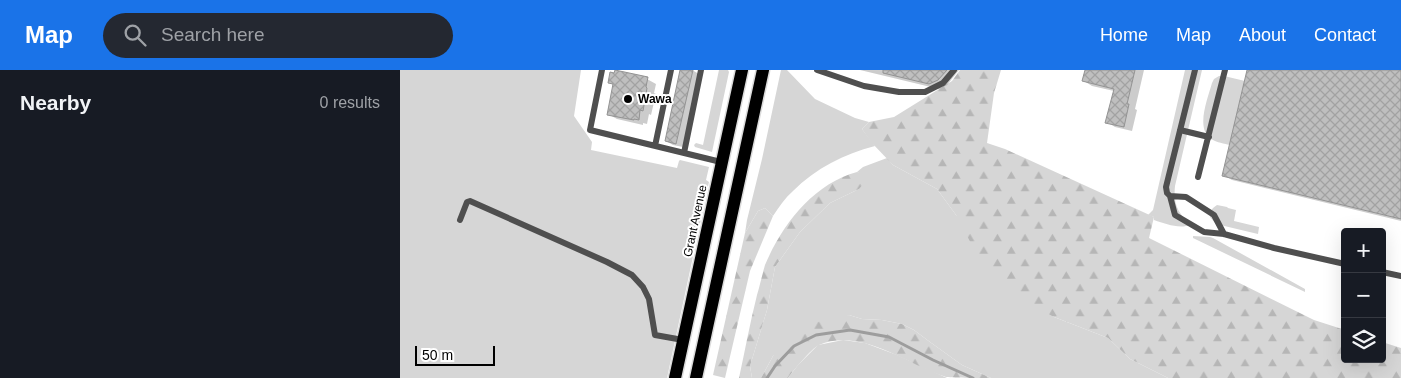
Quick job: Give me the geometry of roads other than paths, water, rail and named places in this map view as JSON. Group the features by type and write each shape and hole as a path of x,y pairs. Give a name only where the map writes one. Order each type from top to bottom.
{"main road":[{"name":"Grant Avenue","path":"675,378 742,70"},
{"path":"696,378 763,70"}],"lane":[{"path":"602,70 590,130 721,162"},
{"path":"654,146 671,70"},
{"path":"684,153 701,70"},
{"path":"817,70 864,86 900,92 925,92 943,83 954,70"},
{"path":"1195,70 1166,187 1175,215 1204,232 1224,234 1274,248 1341,263"},
{"path":"1198,177 1225,70"},
{"path":"1180,130 1209,137"},
{"path":"1170,196 1186,197 1214,215 1224,234"},
{"path":"460,220 467,202 470,201 632,275 643,287 649,299 655,334 683,340"},
{"path":"1386,273 1401,276"}],"waterway":[{"path":"767,378 775,366 794,346 816,335 850,330 889,337 973,378"}],"place":[{"name":"Wawa","path":"628,99"}]}
